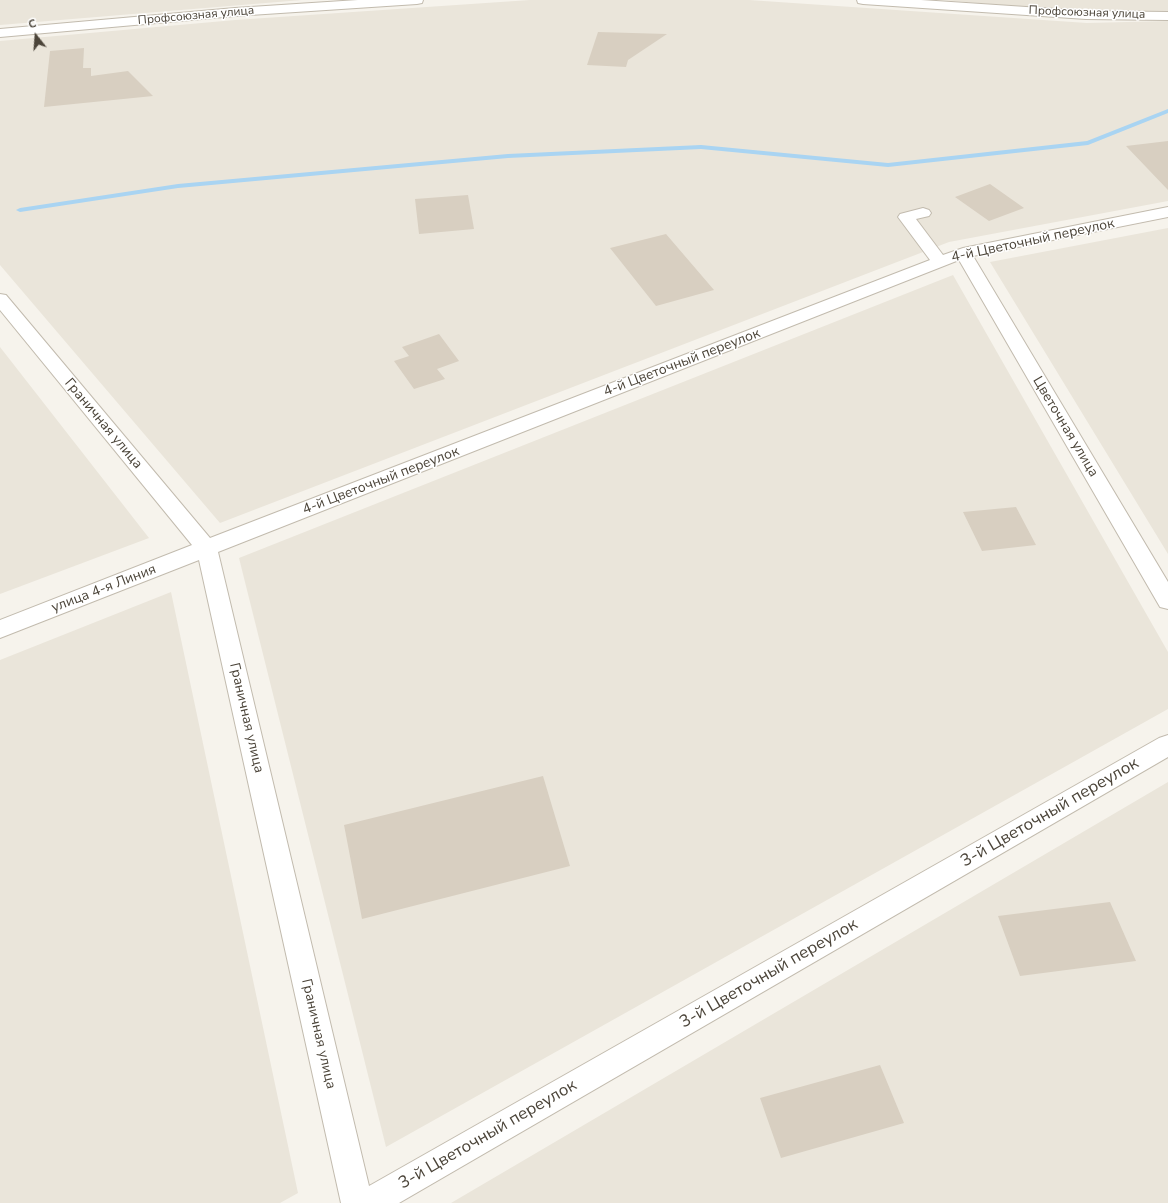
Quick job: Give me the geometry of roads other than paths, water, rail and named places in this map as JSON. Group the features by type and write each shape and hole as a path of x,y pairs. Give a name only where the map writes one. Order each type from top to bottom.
{"street":[{"name":"Профсоюзная улица","path":"0,32 235,12 417,0"},
{"name":"Профсоюзная улица","path":"863,0 1086,15 1168,16"},
{"name":"4-й Цветочный переулок","path":"207,549 963,253 1168,212"},
{"path":"923,214 906,217 940,262"},
{"name":"Цветочная улица","path":"963,253 1168,601"},
{"name":"Граничная улица","path":"0,299 207,549 357,1203"},
{"name":"улица 4-я Линия","path":"0,629 207,549"},
{"name":"3-й Цветочный переулок","path":"369,1203 1168,745"}],"waterway":[{"path":"20,210 178,186 508,156 701,147 888,165 1088,143 1168,111"}]}
